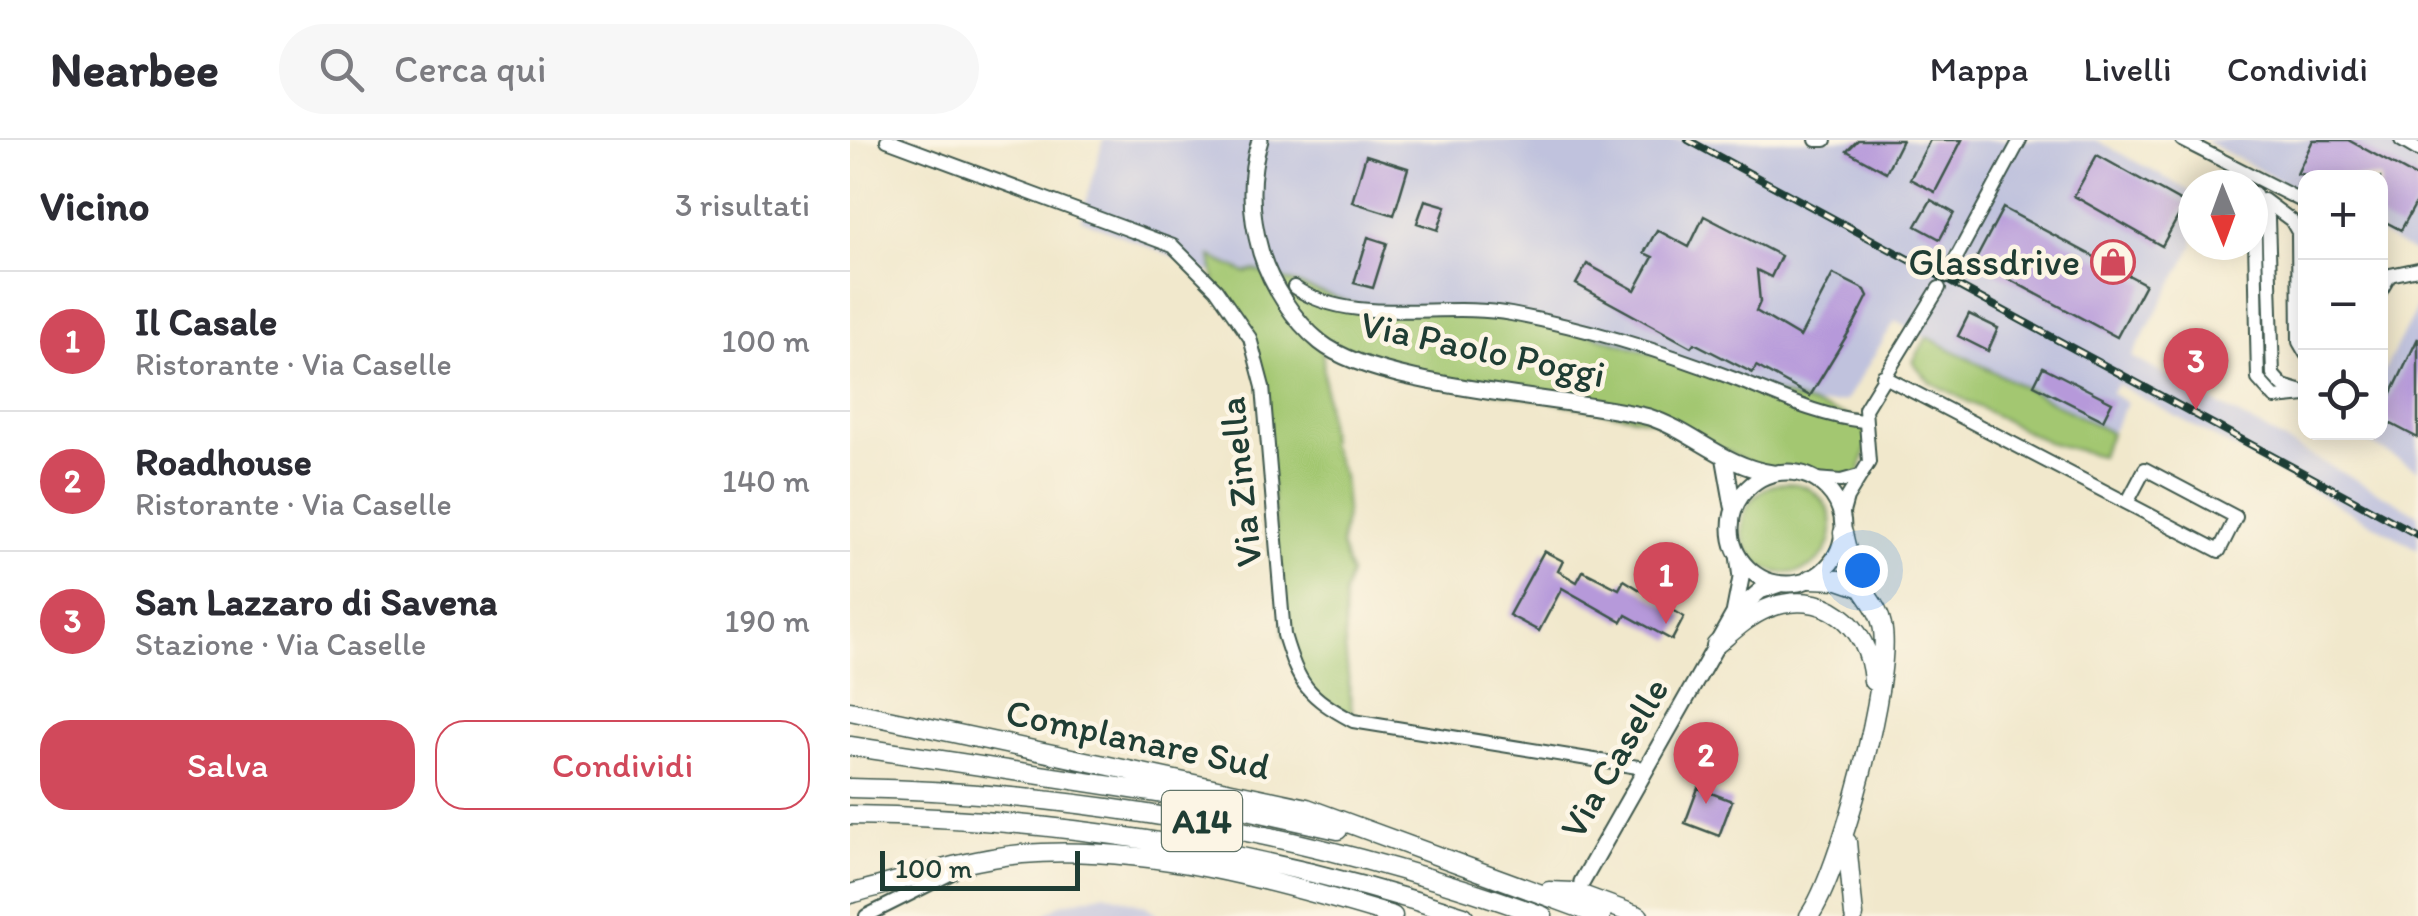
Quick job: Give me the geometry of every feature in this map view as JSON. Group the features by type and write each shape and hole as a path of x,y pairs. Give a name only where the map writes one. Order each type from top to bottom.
{"highway":[{"path":"1809,916 1828,881 1846,829 1885,644 1877,608 1850,565 1843,525"},
{"path":"1810,580 1839,580 1862,588"},
{"path":"1716,645 1768,608 1789,603 1832,608 1852,622 1866,644 1871,659 1873,711"},
{"name":"Complanare Sud","path":"850,710 1307,808 1406,847"},
{"path":"850,746 1197,799 1406,847 1601,916"},
{"path":"850,778 901,789"},
{"name":"A14","path":"850,788 1036,798 1224,825 1386,864 1543,916"},
{"name":"A14","path":"850,814 995,821 1177,844 1332,877 1464,916"},
{"path":"1846,829 1854,916"},
{"path":"850,894 1023,854 1108,856 1246,878 1393,916"},
{"path":"1533,890 1574,892 1639,916"}],"main road":[{"name":"Via Paolo Poggi","path":"1260,140 1251,186 1264,264 1284,299 1322,344 1391,370 1649,417 1687,433 1725,461"},
{"name":"Via Caselle","path":"1582,882 1734,614 1741,578 1730,526 1733,510 1725,461"},
{"path":"1725,461 1772,474 1801,473 1834,495 1843,525 1827,568 1810,580"},
{"path":"1733,510 1748,486 1772,474"},
{"path":"1738,555 1762,578 1781,584"},
{"name":"Via Caselle","path":"1734,614 1760,592 1810,580"}],"street":[{"name":"Via Zinella","path":"887,140 1173,246 1216,290 1250,338 1263,387 1284,635 1296,673 1313,699 1353,721 1644,768"},
{"path":"1816,140 1825,140"},
{"path":"1954,262 2020,140"},
{"path":"2182,140 2298,198"},
{"path":"2401,140 2418,150"},
{"path":"2226,164 2231,170"},
{"path":"2268,203 2291,220 2300,246 2299,332 2305,350"},
{"path":"2255,260 2258,379 2275,398 2298,395"},
{"path":"2388,278 2418,269"},
{"path":"1294,286 1310,298 1366,308 1491,312 1565,326 1730,377 1828,415 1862,421"},
{"path":"1843,525 1870,453 1862,421 1883,376 1939,288"},
{"path":"1883,376 2219,551 2236,517 2145,469 2127,503"},
{"path":"1815,479 1841,481 1859,476"},
{"path":"866,916 967,866"}],"shaded area":[{"path":"1103,140 2096,140 2178,185 2178,260 2186,260 2132,357 2418,514 2418,549 2117,384 2111,393 2127,403 2111,433 1895,321 1846,401 1818,405 1272,298 1081,219"},
{"path":"2204,140 2418,140 2418,255 2388,239 2388,170 2298,170 2298,191 2268,175 2268,170 2259,170"},
{"path":"2418,305 2418,470 2364,440 2388,440 2388,363"},
{"path":"1105,893 1146,906 1159,916 1042,916 1061,904"}],"green space":[{"path":"1211,257 1246,273 1255,270 1366,308 1459,309 1565,326 1863,421 1868,441 1859,476 1815,479 1801,473 1772,473 1666,423 1435,380 1322,344 1329,444 1343,476 1346,510 1341,546 1350,574 1344,595 1345,648 1353,721 1313,699 1284,635 1263,387 1250,338 1216,289"},
{"path":"1927,337 2111,433 2100,456 2047,442 1930,382 1913,362"},
{"path":"1787,483 1804,486 1819,496 1829,511 1829,545 1819,560 1804,570 1787,573 1770,570 1755,560 1745,545 1742,528 1745,511 1755,496 1770,486"}],"building":[{"path":"1858,140 1902,140 1886,172 1847,151"},
{"path":"1930,140 1962,140 1935,192 1910,179"},
{"path":"2313,140 2348,140 2418,178 2418,199 2401,230 2388,223 2388,170 2299,170"},
{"path":"1366,155 1408,168 1394,215 1352,202"},
{"path":"2097,155 2178,200 2178,217 2162,246 2074,196"},
{"path":"1425,200 1446,206 1438,230 1417,223"},
{"path":"1931,200 1954,213 1940,239 1916,226"},
{"path":"2003,208 2145,284 2117,337 1975,261"},
{"path":"1704,216 1781,256 1771,277 1757,270 1760,302 1756,311 1800,337 1833,274 1865,290 1868,296 1855,322 1810,396 1756,366 1753,373 1694,343 1691,347 1576,284 1587,264 1635,290 1653,257 1644,253 1657,230 1689,247"},
{"path":"1368,237 1387,243 1373,288 1354,283"},
{"path":"1969,314 1998,328 1988,351 1958,336"},
{"path":"2418,338 2418,438 2388,422 2388,401"},
{"path":"2043,367 2112,402 2103,420 2034,385"},
{"path":"1544,551 1563,561 1558,571 1577,582 1583,571 1619,589 1624,580 1684,617 1672,640 1626,615 1622,622 1562,588 1539,631 1509,615"},
{"path":"1698,788 1732,801 1719,836 1685,823"}],"railway":[{"path":"1688,140 2418,535"}],"place":[{"name":"Glassdrive","path":"2113,262"},
{"name":"San Lazzaro di Savena","path":"2196,410"},
{"name":"Il Casale","path":"1666,624"},
{"name":"Roadhouse","path":"1706,804"}]}
